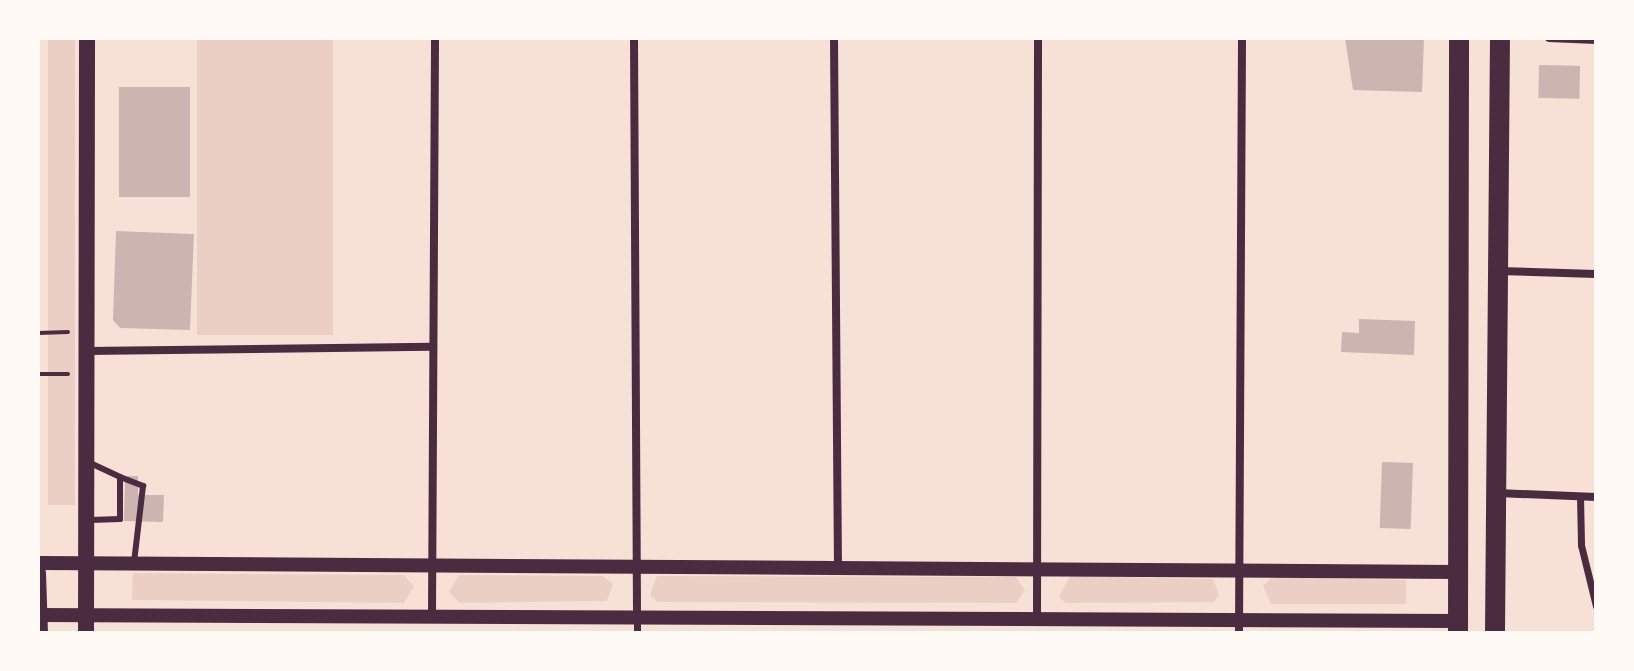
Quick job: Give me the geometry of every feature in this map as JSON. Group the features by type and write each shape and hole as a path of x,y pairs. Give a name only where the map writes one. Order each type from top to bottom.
{"main road":[{"path":"86,633 87,38"},
{"path":"1458,627 1459,38"},
{"path":"1495,633 1500,38"},
{"path":"38,573 40,633"}],"street":[{"path":"432,616 435,38"},
{"path":"634,38 637,633"},
{"path":"834,38 838,568"},
{"path":"1037,619 1038,38"},
{"path":"1239,627 1242,38"},
{"path":"1549,38 1596,40"},
{"path":"1496,271 1596,274"},
{"path":"87,351 431,347"},
{"path":"1495,493 1596,497"},
{"path":"1580,496 1581,545 1596,606"},
{"path":"38,563 1457,572"},
{"path":"39,615 1037,619 1239,627 1458,627"}],"lane":[{"path":"86,462 143,486 134,563"},
{"path":"120,477 120,519"},
{"path":"86,520 137,520"}],"path":[{"path":"38,333 87,332"},
{"path":"38,374 87,375"}],"shaded area":[{"path":"48,38 75,38 75,505 48,505"},
{"path":"197,38 333,38 333,335 197,335"},
{"path":"133,573 404,575 414,586 404,603 132,600"},
{"path":"459,575 603,576 613,584 607,601 460,603 449,592"},
{"path":"657,576 1016,577 1025,590 1016,603 658,602 650,595"},
{"path":"1070,576 1213,579 1219,595 1214,602 1066,603 1059,597"},
{"path":"1272,577 1406,580 1406,604 1271,604 1263,586"}],"building":[{"path":"1345,38 1424,38 1422,92 1353,90"},
{"path":"1539,65 1580,66 1579,99 1538,98"},
{"path":"119,87 190,87 190,197 119,197"},
{"path":"116,231 194,234 190,330 120,328 113,320"},
{"path":"1359,319 1415,321 1414,355 1341,352 1342,332 1359,333"},
{"path":"1382,462 1413,463 1411,529 1380,528"},
{"path":"125,476 138,476 138,495 164,495 163,522 124,521"}]}
